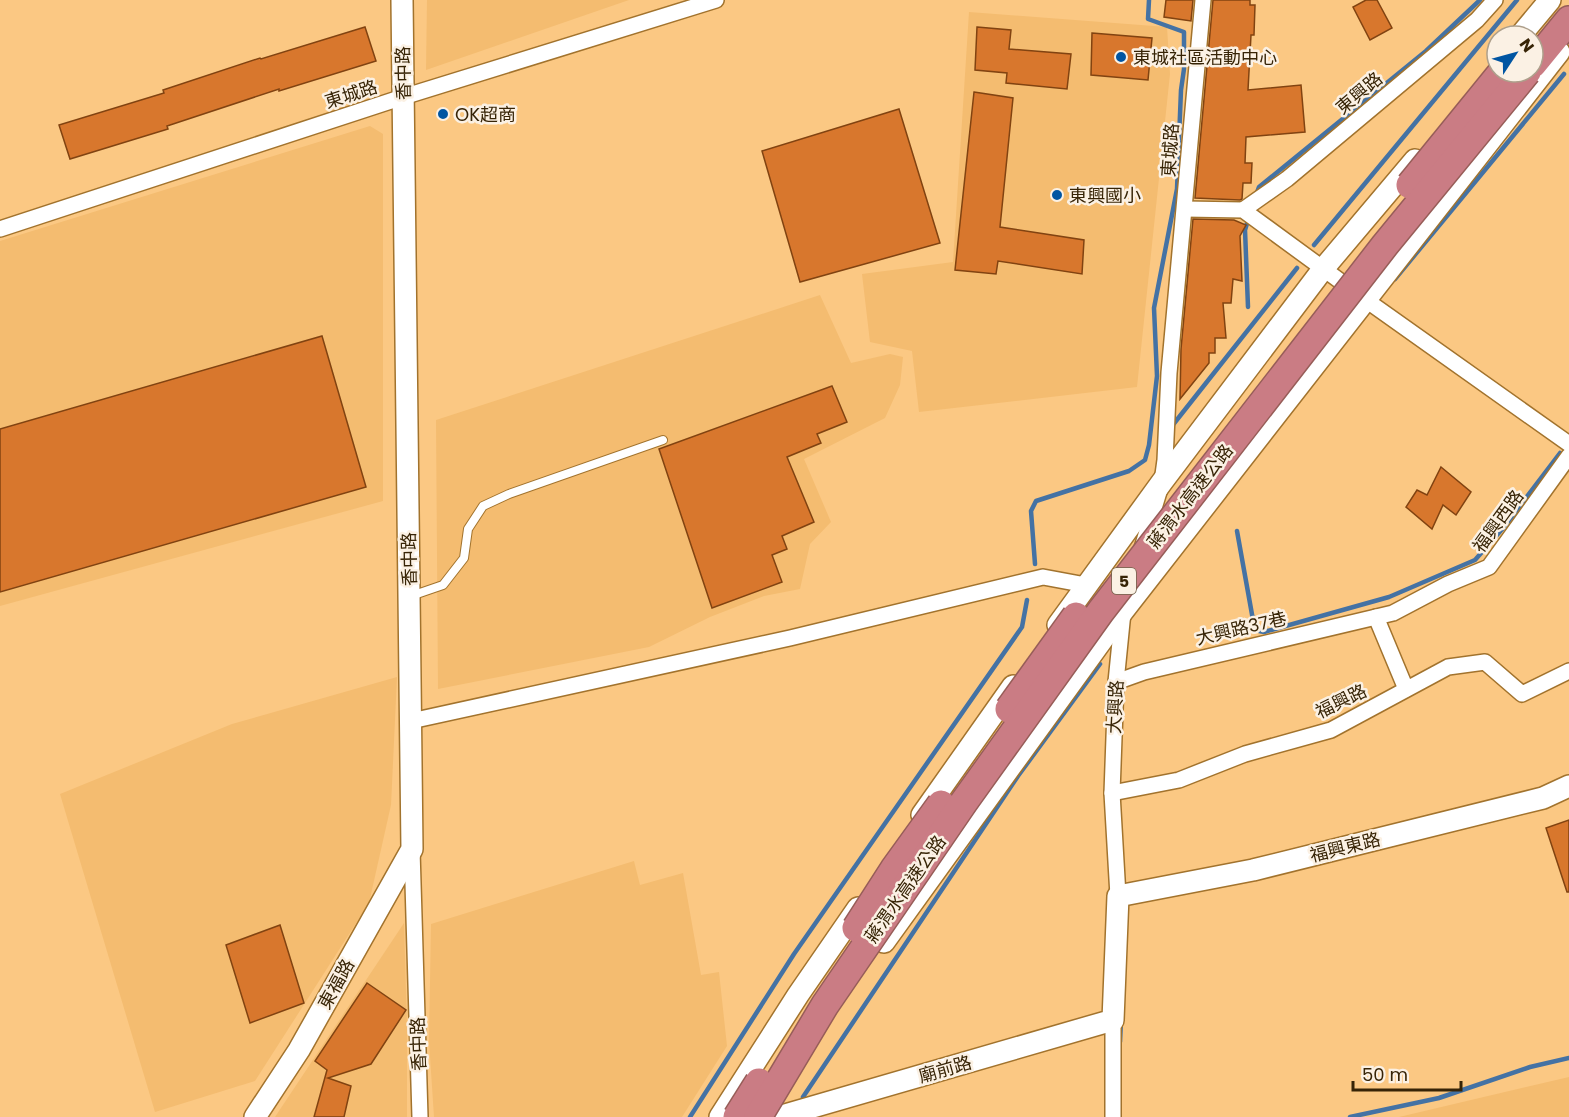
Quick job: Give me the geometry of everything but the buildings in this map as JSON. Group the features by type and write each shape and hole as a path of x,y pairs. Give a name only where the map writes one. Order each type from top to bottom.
{"highway":[{"path":"1542,24 1563,0"},
{"path":"1545,55 1568,38"},
{"name":"蔣渭水高速公路","path":"737,1117 894,869 1046,655 1388,212 1492,84"},
{"name":"蔣渭水高速公路","path":"758,1117 825,1005 964,802 1101,611 1385,245 1517,84"}],"main road":[{"name":"香中路","path":"402,0 412,849"},
{"path":"1530,24 1550,0"},
{"path":"773,1117 839,1003 1123,611 1568,38"},
{"path":"720,1117 798,995 1004,698 1086,585 1323,269 1485,77"},
{"path":"1242,376 1258,375 1273,378 1281,392 1281,409"},
{"path":"1004,698 1004,719 1010,730 1020,733 1039,728"},
{"name":"福興東路","path":"1118,896 1253,870 1543,798 1569,786"},
{"name":"東福路","path":"255,1117 299,1050 412,849"},
{"name":"大興路","path":"1113,1020 1118,896"},
{"name":"廟前路","path":"778,1117 1113,1020"}],"street":[{"name":"東城路","path":"0,229 403,97 716,0"},
{"name":"東城路","path":"1175,303 1203,0"},
{"name":"東興路","path":"1243,210 1296,172 1477,20 1495,0"},
{"path":"1185,210 1243,210 1569,444"},
{"name":"大興路","path":"1118,896 1112,793 1116,682 1123,611 1162,482 1175,303"},
{"name":"福興西路","path":"1376,617 1394,613 1448,584 1490,567 1569,456"},
{"path":"411,721 790,638 1043,577 1086,585"},
{"path":"1376,617 1406,689"},
{"name":"大興路37巷","path":"1116,682 1155,669 1376,617"},
{"name":"福興路","path":"1112,793 1179,780 1245,754 1331,730 1448,667 1485,662 1522,694 1569,671"},
{"name":"香中路","path":"412,849 420,1117"},
{"name":"大興路","path":"1113,1020 1113,1117"}],"lane":[{"path":"409,597 443,585 464,558 468,529 483,506 509,494 663,440"}],"shaded area":[{"path":"427,0 629,0 426,70"},
{"name":"東興國小","path":"969,12 1167,27 1170,74 1137,387 919,412 912,351 870,342 862,274 953,262"},
{"path":"370,126 383,134 383,501 0,606 0,241"},
{"path":"820,295 851,363 890,354 903,357 900,385 885,418 804,459 831,522 810,544 800,589 764,596 710,617 649,647 438,689 436,420"},
{"path":"397,677 391,805 369,903 255,1081 155,1112 60,794 232,724"},
{"path":"634,861 640,885 683,873 701,975 719,972 727,1046 682,1117 434,1117 429,1041 431,924"},
{"path":"404,923 407,1117 275,1117"},
{"path":"1569,1077 1569,1117 1399,1117"}],"waterway":[{"path":"1035,564 1031,511 1036,501 1129,471 1145,460 1149,445 1157,376 1154,308 1177,189 1184,69 1184,32 1148,19 1149,0"},
{"path":"1256,195 1259,187 1426,51 1480,0"},
{"path":"1314,245 1517,0"},
{"path":"1395,279 1564,74"},
{"path":"1248,307 1245,230 1249,217"},
{"path":"1172,426 1297,268"},
{"path":"1237,531 1253,620 1259,631 1264,632 1389,597 1475,560 1504,527 1560,453"},
{"path":"690,1117 794,954 1022,627 1027,600"},
{"path":"803,1097 1018,776 1100,664"},
{"path":"1120,1042 1121,1021"},
{"path":"1350,1117 1439,1098 1530,1067 1569,1058"}],"place":[{"name":"東城社區活動中心","path":"1121,57"},
{"name":"OK超商","path":"443,114"},
{"name":"東興國小","path":"1057,195"}]}
